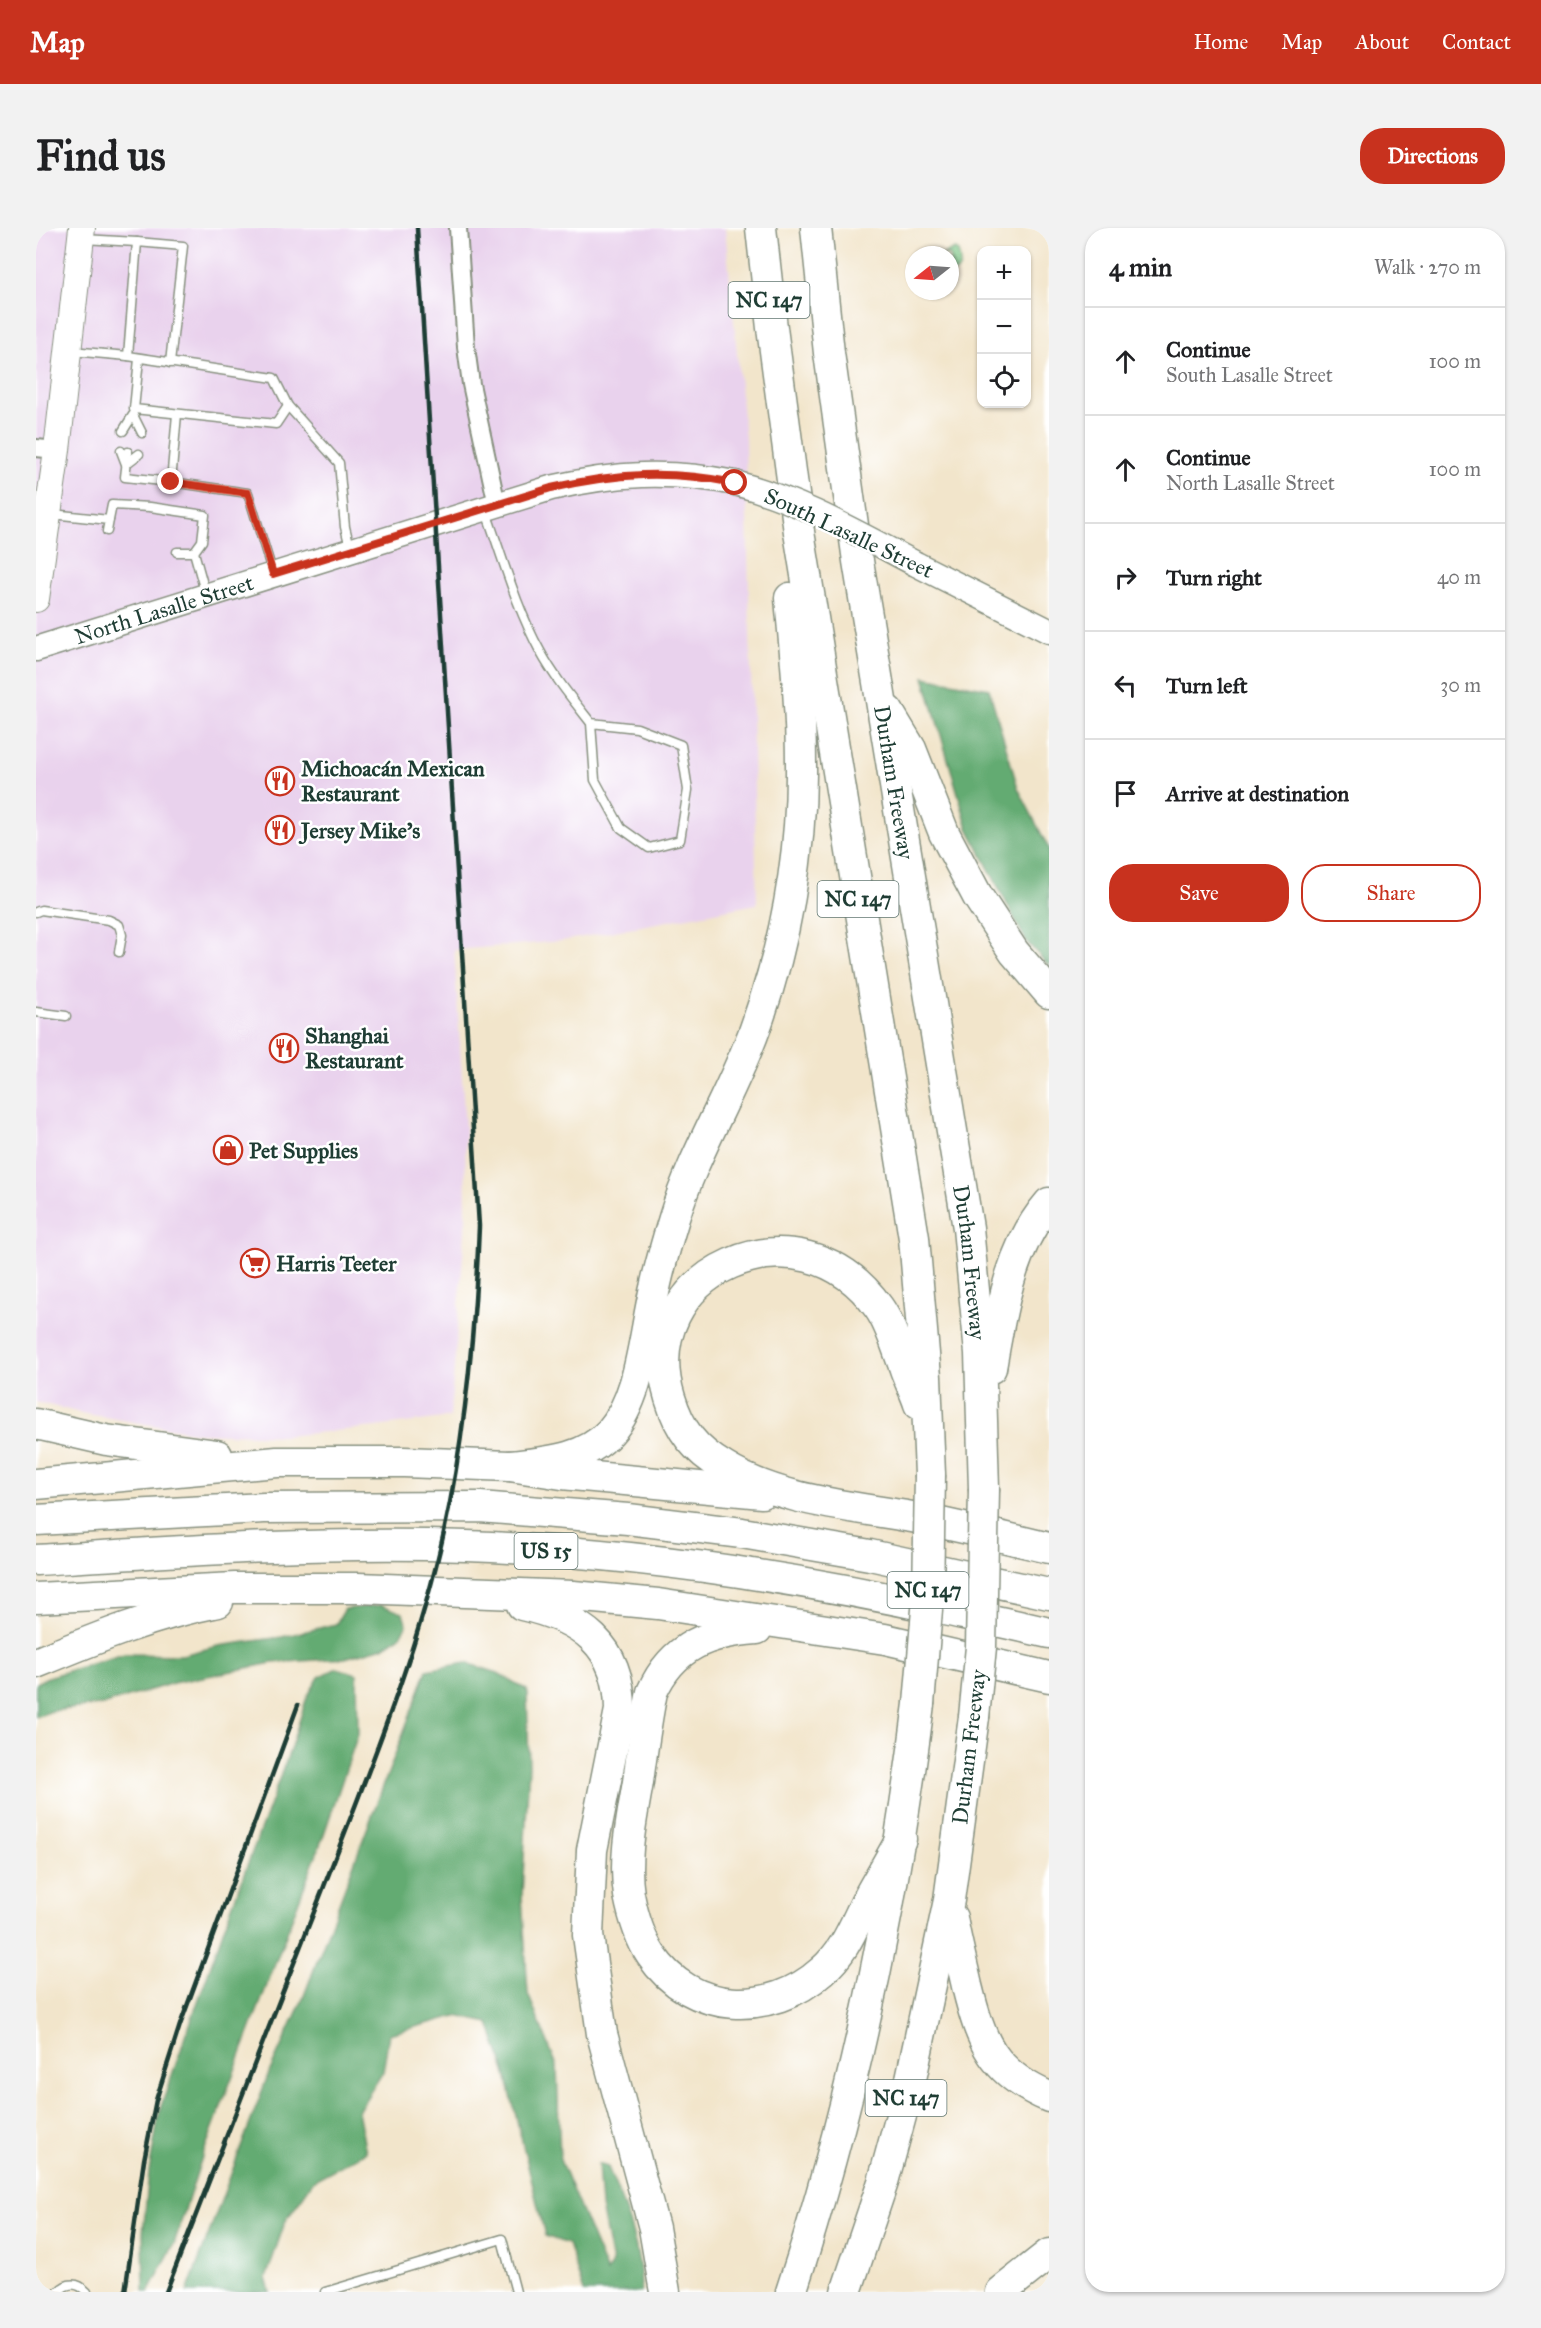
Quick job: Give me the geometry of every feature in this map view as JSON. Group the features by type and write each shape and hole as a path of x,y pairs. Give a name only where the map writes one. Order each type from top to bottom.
{"highway":[{"name":"NC 147","path":"761,228 777,372 799,532 914,1238 930,1475 928,1598 919,1704 901,1839 860,2047 840,2125 791,2292"},
{"name":"Durham Freeway","path":"816,228 829,353 849,504 968,1228 976,1293 983,1414 982,1624 974,1717 949,1900 911,2079 883,2182 846,2292"},
{"path":"510,1466 559,1459 590,1449 609,1432 623,1413 634,1382 655,1286 675,1214 755,1029 786,918 795,864 801,765 777,372"},
{"path":"879,695 912,749 944,833 978,897 1014,952 1049,993"},
{"path":"983,1414 1010,1278 1018,1251 1049,1203"},
{"path":"928,1426 891,1330 880,1309 864,1289 845,1272 816,1259 787,1253 760,1253 725,1266 700,1285 677,1313 667,1339 665,1355 664,1369 668,1392 678,1421 698,1449 727,1469 763,1485 795,1495 947,1524 1049,1548"},
{"path":"36,1424 145,1446 277,1462"},
{"path":"36,1484 277,1462 404,1462 510,1466 562,1474 737,1492 795,1495"},
{"name":"US 15","path":"36,1520 264,1508 480,1507 628,1519 772,1537 870,1555 1049,1594"},
{"name":"US 15","path":"36,1560 168,1552 375,1545 468,1546 625,1557 684,1563 853,1590 1049,1633"},
{"path":"36,1598 235,1588 358,1588 573,1596 658,1604 885,1639 1049,1677"},
{"path":"36,1663 78,1645 180,1611 294,1589"},
{"path":"451,1591 543,1610 566,1618 589,1632 597,1640 615,1671 620,1691 620,1710 592,1850 588,1935 602,2034 654,2228 666,2292"},
{"path":"805,1626 736,1630 703,1638 679,1655 658,1680 649,1706 628,1858 629,1893 642,1938 651,1955 676,1981 705,1996 720,2001 746,2004 762,2003 785,1996 822,1972 844,1946 901,1839"},
{"path":"949,1900 960,1961 983,2039 1006,2073 1020,2084 1049,2097"},
{"path":"1001,2292 1049,2254"}],"main road":[{"path":"36,599 49,514 47,449 68,351 81,233"}],"street":[{"path":"458,228 466,347 491,507"},
{"name":"South Lasalle Street","path":"491,507 551,488 608,476 682,475 735,483 766,491 800,505 1049,631"},
{"name":"North Lasalle Street","path":"36,649 491,507"}],"lane":[{"path":"81,233 137,242 183,246 170,363"},
{"path":"128,356 137,242"},
{"path":"68,351 128,356 274,378 288,406 339,463 345,527 350,551"},
{"path":"127,431 134,412 140,359"},
{"path":"134,412 276,424 288,406"},
{"path":"134,412 142,433"},
{"path":"171,482 177,414"},
{"path":"124,451 125,477 248,493 273,574"},
{"path":"126,464 139,454"},
{"path":"107,531 112,505 150,507 205,515 202,541 194,552"},
{"path":"491,507 516,594 540,650 564,688 591,723 595,780 621,828 649,848 680,840 688,790 681,745 637,728 591,723"},
{"path":"49,514 109,520"},
{"path":"177,552 194,552"},
{"path":"194,552 206,595"},
{"path":"36,912 41,910 109,920 119,926 122,935 119,952"},
{"path":"36,1012 66,1016"},
{"path":"325,2292 502,2239 516,2292"},
{"path":"58,2292 71,2284 78,2284 87,2292"}],"shaded area":[{"path":"36,228 725,228 745,438 757,904 562,941 454,950 465,1127 466,1219 450,1417 285,1436 198,1433 81,1413 36,1402"}],"green space":[{"path":"924,677 989,689 1018,788 1049,849 1049,966 1026,941 968,828"},
{"path":"381,1605 403,1613 407,1625 399,1637 383,1647 345,1658 272,1663 173,1683 103,1705 52,1711 36,1717 36,1683 48,1677 124,1654 182,1655 218,1646 282,1637 336,1624 345,1609"},
{"path":"466,1663 498,1673 527,1690 529,1766 522,1896 528,1994 557,2066 560,2160 607,2273 612,2263 601,2206 598,2164 608,2167 626,2212 635,2244 641,2276 641,2292 584,2292 568,2244 545,2236 505,2071 489,2023 456,2016 389,2034 383,2072 358,2111 366,2152 314,2180 285,2222 266,2278 270,2292 187,2292 268,2075 302,2001 427,1670"},
{"path":"337,1668 357,1674 358,1734 323,1837 202,2157 174,2244 149,2292 144,2292 143,2233 149,2172 160,2109 307,1697 319,1677"}],"railway":[{"path":"166,2292 357,1801 406,1668 444,1532 464,1418 475,1303 479,1226 417,228"},
{"path":"125,2292 144,2160 156,2100 180,2025 298,1705"}],"place":[{"name":"Michoacán Mexican Restaurant","path":"280,781"},
{"name":"Jersey Mike's","path":"280,830"},
{"name":"Shanghai Restaurant","path":"284,1048"},
{"name":"Pet Supplies","path":"228,1150"},
{"name":"Harris Teeter","path":"255,1263"}],"route":[{"path":"171,482 248,493 273,574 551,488 608,476 660,474 705,477 735,483"}]}
